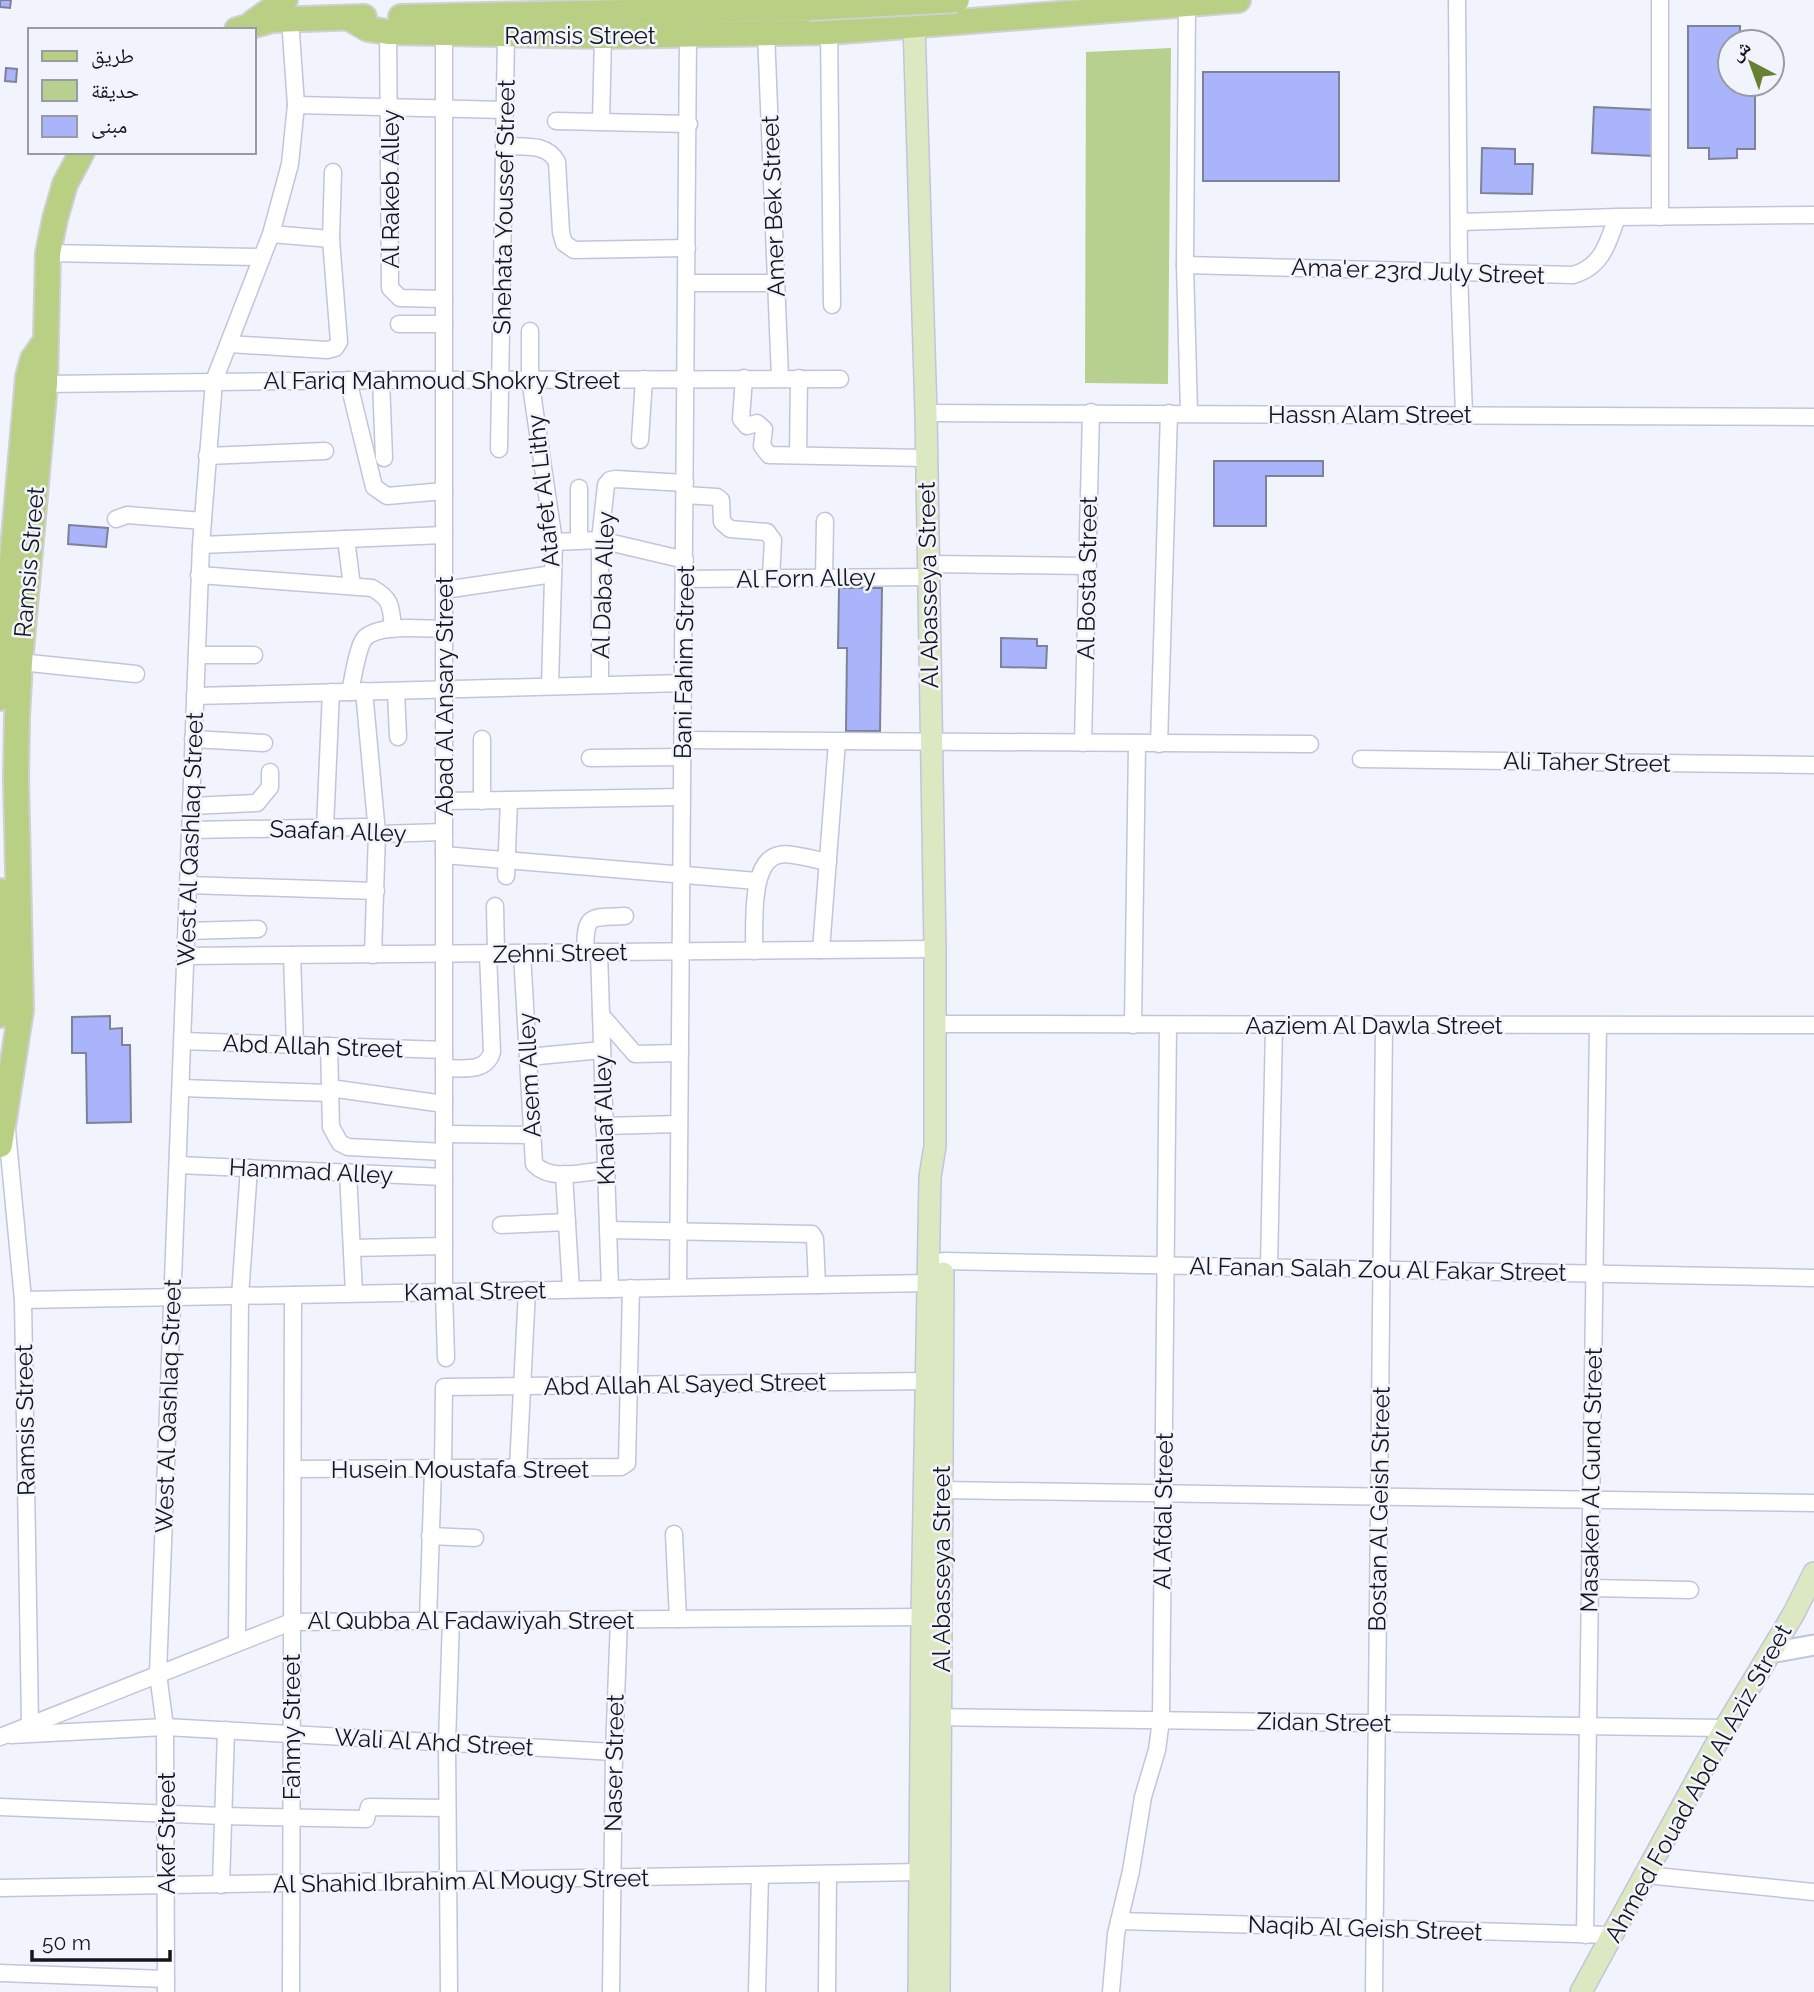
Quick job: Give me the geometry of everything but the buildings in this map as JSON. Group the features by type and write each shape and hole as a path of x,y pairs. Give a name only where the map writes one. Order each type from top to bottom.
{"main road":[{"path":"902,0 914,24"},
{"path":"351,9 809,8 957,0"},
{"name":"Ramsis Street","path":"244,27 295,13 351,9 368,29 388,32 688,36 828,32 1055,7 1238,0"},
{"name":"Al Abasseya Street","path":"914,24 926,413 935,949 935,1146 930,1169 922,1617 931,1717 939,1992"},
{"name":"Ramsis Street","path":"0,1145 21,1010 16,778 20,662 45,384 48,253 65,184 81,154"},
{"name":"Ramsis Street","path":"0,698 28,377 33,359 46,340"},
{"path":"0,891 0,1015"},
{"name":"Al Abasseya Street","path":"919,1992 921,1872 941,1490 943,1261 941,1170 935,1146"},
{"name":"Ahmed Fouad Abd Al Aziz Street","path":"1581,1992 1814,1573"}],"street":[{"path":"1457,0 1459,272 1464,415"},
{"path":"1660,0 1660,217"},
{"path":"1186,4 1185,265 1189,413"},
{"name":"West Al Qashlaq Street","path":"158,1674 199,575 207,457 214,381 271,234 290,164 296,105 295,13"},
{"name":"Al Rakeb Alley","path":"388,32 390,288 400,298 444,299"},
{"path":"828,32 832,305"},
{"name":"Abad Al Ansary Street","path":"444,33 443,1292 446,1358"},
{"name":"Amer Bek Street","path":"766,33 780,378"},
{"name":"Shehata Youssef Street","path":"499,449 506,34"},
{"path":"601,122 603,36"},
{"name":"Bani Fahim Street","path":"678,1287 688,36"},
{"path":"296,105 506,110"},
{"path":"556,121 688,124"},
{"path":"505,146 543,148 553,153 557,162 561,232 564,243 574,250 687,248"},
{"path":"229,344 327,350 335,348 339,342 331,239 333,172"},
{"name":"Ama'er 23rd July Street","path":"1459,222 1814,215"},
{"name":"Ama'er 23rd July Street","path":"1185,265 1573,275 1589,269 1602,256 1617,217"},
{"path":"271,234 331,239"},
{"path":"48,253 262,257"},
{"path":"687,283 776,283"},
{"path":"399,324 444,324"},
{"name":"Atafet Al Lithy","path":"530,331 530,379 554,542 550,686"},
{"path":"744,378 741,419 747,426 757,424 764,429 762,446 769,455 925,458"},
{"path":"798,456 799,378"},
{"name":"Al Fariq Mahmoud Shokry Street","path":"45,384 501,379 839,379"},
{"path":"640,440 644,379"},
{"path":"348,380 374,486 387,496 444,491"},
{"path":"381,380 384,458"},
{"name":"Al Bosta Street","path":"1083,743 1091,412"},
{"name":"Hassn Alam Street","path":"926,413 1814,418"},
{"path":"1159,744 1169,413"},
{"path":"207,457 325,451"},
{"name":"Al Daba Alley","path":"600,685 600,540 606,485 610,480 616,479 685,489"},
{"path":"579,488 579,540"},
{"path":"685,489 721,500 722,522 730,529 767,532 771,535 771,578"},
{"path":"116,519 127,515 202,521"},
{"path":"824,578 825,521"},
{"path":"201,545 444,534"},
{"path":"346,539 352,586"},
{"path":"554,542 600,540 685,560"},
{"name":"Al Forn Alley","path":"684,579 824,578 928,570 1088,566"},
{"path":"444,590 553,574"},
{"path":"199,575 372,587 384,594 391,606 393,629"},
{"path":"373,955 377,833 357,692 363,641 372,632 393,629 444,629"},
{"path":"197,655 254,655"},
{"path":"20,662 136,674"},
{"path":"195,696 684,683"},
{"path":"396,691 398,737"},
{"path":"326,828 331,692"},
{"path":"193,739 264,743"},
{"path":"482,739 482,801"},
{"path":"590,758 683,748 837,742 1310,744"},
{"path":"821,950 837,742"},
{"path":"1133,1025 1137,744"},
{"name":"Ali Taher Street","path":"1361,759 1814,765"},
{"path":"191,806 257,803 270,787 270,772"},
{"path":"444,801 682,797"},
{"path":"506,868 509,800"},
{"name":"Saafan Alley","path":"190,830 365,827 377,833 444,832"},
{"path":"754,951 757,881 760,869 768,860 780,854 828,862"},
{"path":"444,855 506,868 682,874 757,881"},
{"path":"188,885 376,891"},
{"path":"444,1068 480,1067 490,1059 495,906"},
{"name":"Khalaf Alley","path":"610,1289 601,1015 592,952 585,926 593,918 625,916"},
{"path":"187,930 258,929"},
{"name":"Zehni Street","path":"186,957 935,949"},
{"name":"Asem Alley","path":"522,953 534,1164 551,1175 606,1170"},
{"path":"292,955 295,1045"},
{"path":"601,1015 635,1054 680,1054"},
{"name":"Aaziem Al Dawla Street","path":"935,1024 1814,1025"},
{"name":"Al Afdal Street","path":"1111,1992 1114,1948 1131,1871 1143,1797 1157,1750 1161,1720 1168,1025"},
{"path":"1269,1267 1274,1025"},
{"name":"Bostan Al Geish Street","path":"1374,1992 1384,1025"},
{"name":"Masaken Al Gund Street","path":"1585,1935 1598,1025"},
{"name":"Abd Allah Street","path":"183,1041 444,1050"},
{"path":"329,1046 331,1127 340,1143 348,1147 444,1152"},
{"path":"528,1057 602,1050"},
{"path":"181,1088 330,1090 444,1104"},
{"name":"Ramsis Street","path":"6,1118 23,1300 30,1723"},
{"path":"604,1126 679,1124"},
{"path":"444,1134 533,1135"},
{"name":"Hammad Alley","path":"178,1165 444,1177"},
{"path":"237,1641 240,1296 249,1168"},
{"path":"348,1172 354,1293"},
{"path":"564,1174 571,1289"},
{"path":"501,1225 567,1222"},
{"path":"608,1230 812,1234 815,1239 817,1285"},
{"path":"352,1248 444,1246"},
{"name":"Al Fanan Salah Zou Al Fakar Street","path":"943,1261 1814,1278"},
{"name":"Kamal Street","path":"23,1300 928,1283"},
{"path":"628,1385 631,1288"},
{"path":"518,1468 527,1290"},
{"name":"Fahmy Street","path":"291,1992 293,1294"},
{"name":"Abd Allah Al Sayed Street","path":"438,1468 443,1387 927,1381"},
{"name":"Husein Moustafa Street","path":"293,1469 615,1468 626,1463 628,1385"},
{"path":"428,1620 430,1536 438,1468"},
{"path":"941,1490 1814,1503"},
{"path":"674,1534 678,1619"},
{"path":"430,1536 475,1538"},
{"path":"1590,1588 1690,1590"},
{"name":"Al Qubba Al Fadawiyah Street","path":"2,1736 237,1641 291,1622 922,1617"},
{"name":"Naser Street","path":"611,1992 614,1752 619,1619"},
{"path":"449,1992 447,1742 451,1620"},
{"path":"1770,1653 1814,1645"},
{"name":"Akef Street","path":"158,1674 165,1727 166,1985"},
{"name":"Zidan Street","path":"931,1717 1726,1728"},
{"name":"Wali Al Ahd Street","path":"2,1736 165,1727 614,1752"},
{"path":"221,1885 226,1730"},
{"path":"0,1807 366,1819 369,1807 447,1808"},
{"name":"Al Shahid Ibrahim Al Mougy Street","path":"0,1888 921,1872"},
{"path":"827,1992 828,1874"},
{"path":"757,1992 760,1875"},
{"path":"1646,1875 1814,1892"},
{"name":"Naqib Al Geish Street","path":"1119,1921 1611,1935"},
{"path":"0,1973 166,1985"}],"green space":[{"path":"1171,48 1168,384 1085,383 1086,52"}]}
